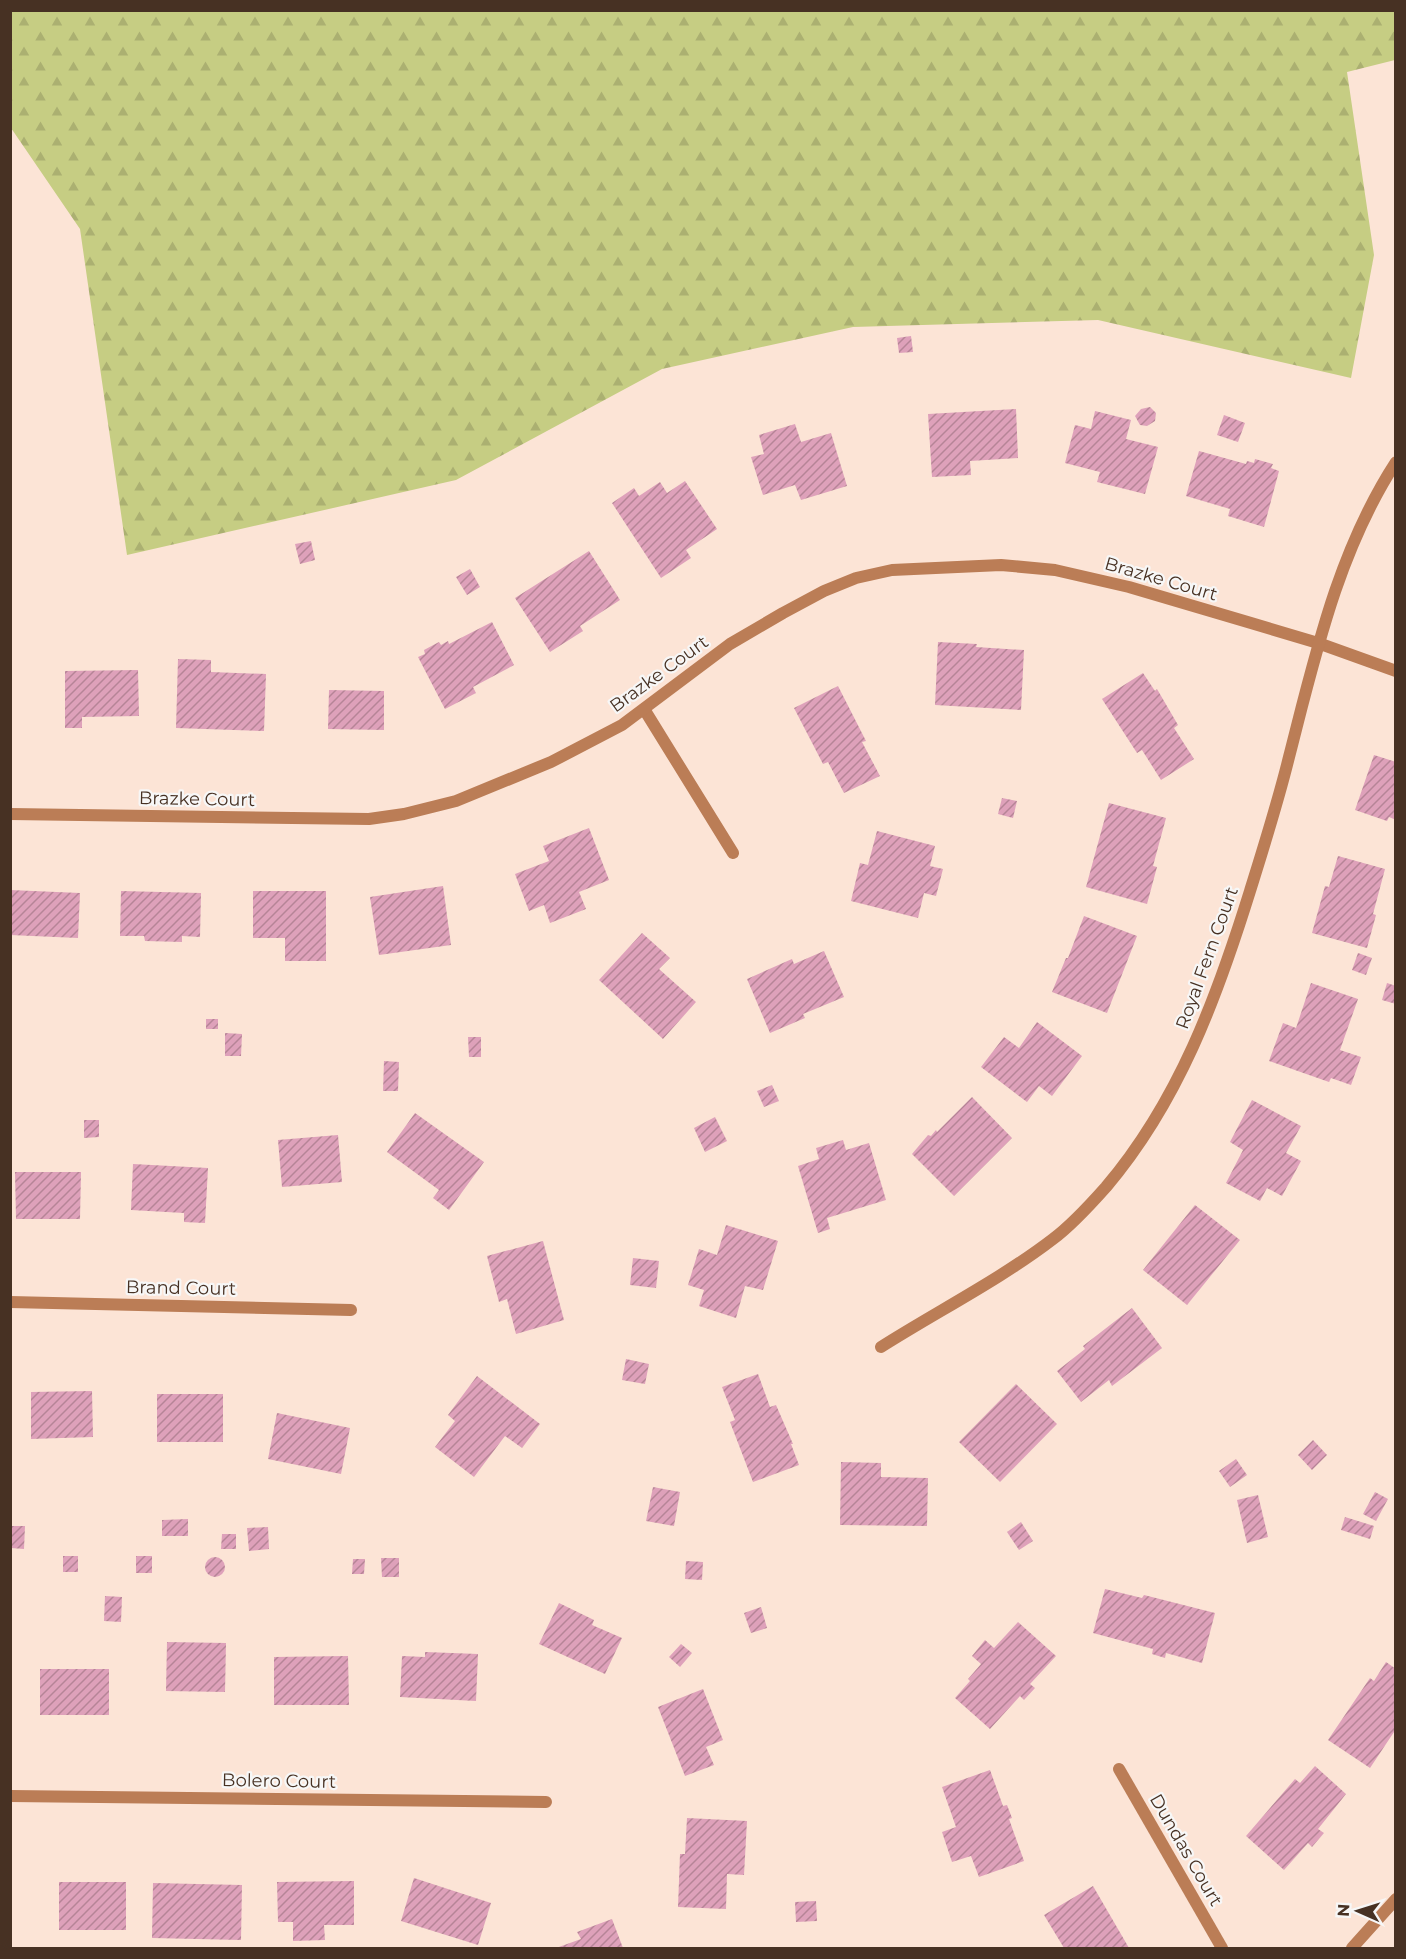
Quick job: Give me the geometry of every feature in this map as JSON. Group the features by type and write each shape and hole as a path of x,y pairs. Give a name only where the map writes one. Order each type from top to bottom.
{"street":[{"name":"Royal Fern Court","path":"880,1347 1000,1275 1054,1239 1092,1203 1125,1165 1156,1118 1182,1073 1206,1021 1280,794 1318,643 1342,571 1377,490 1395,462"},
{"name":"Brazke Court","path":"10,814 369,819 404,814 456,801 551,762 622,725 730,644 824,591 856,578 892,570 1001,565 1055,570 1129,587 1318,643 1395,671"},
{"path":"644,709 734,853"},
{"name":"Brand Court","path":"10,1302 351,1310"},
{"name":"Dundas Court","path":"1119,1769 1222,1948"},
{"name":"Bolero Court","path":"10,1796 546,1802"},
{"path":"1352,1948 1395,1899"}],"green space":[{"path":"10,11 1395,11 1395,60 1347,72 1374,255 1351,378 1098,320 853,327 662,369 456,480 127,555 80,229 11,128"}],"building":[{"path":"911,336 913,352 899,353 897,338"},
{"path":"1150,407 1156,413 1155,421 1147,426 1140,425 1135,416 1141,409"},
{"path":"1016,409 1018,458 970,461 971,475 932,477 928,414"},
{"path":"1095,411 1131,420 1126,439 1158,447 1145,494 1097,482 1100,472 1065,463 1075,425 1091,429"},
{"path":"1224,415 1245,423 1238,442 1217,435"},
{"path":"795,424 801,442 831,433 847,486 801,500 795,485 763,495 751,457 764,454 759,435"},
{"path":"1199,451 1246,464 1247,461 1254,463 1255,459 1273,464 1271,468 1279,471 1264,527 1228,516 1230,509 1186,496"},
{"path":"685,481 717,529 686,550 691,558 661,578 612,503 634,488 639,496 660,482 667,493"},
{"path":"311,541 315,560 300,564 295,544"},
{"path":"589,551 620,600 580,626 583,631 550,652 515,598"},
{"path":"470,569 480,587 467,595 456,577"},
{"path":"492,622 514,665 473,687 476,693 445,709 418,657 425,654 424,650 439,642 441,645 448,641 449,644"},
{"path":"938,642 1024,650 1021,710 935,705"},
{"path":"178,659 211,660 211,672 266,674 264,731 176,728"},
{"path":"138,670 139,716 82,717 82,728 65,728 65,671"},
{"path":"1143,673 1155,691 1157,689 1178,725 1174,728 1194,759 1161,780 1142,750 1137,753 1102,699"},
{"path":"838,686 866,741 862,742 880,776 844,793 828,762 823,764 794,708"},
{"path":"329,690 384,691 384,730 328,729"},
{"path":"1374,755 1396,762 1396,820 1389,817 1387,821 1355,810"},
{"path":"1002,798 1017,801 1013,818 998,814"},
{"path":"1109,803 1166,818 1153,866 1157,867 1147,904 1086,887"},
{"path":"589,828 609,880 579,892 586,909 550,923 544,905 529,911 515,874 549,861 543,846"},
{"path":"877,831 935,846 930,866 943,869 936,896 924,893 918,918 851,901 860,863 868,865"},
{"path":"1338,856 1385,869 1367,948 1312,933 1325,886 1329,887"},
{"path":"443,886 451,945 379,955 370,897"},
{"path":"10,890 80,893 78,938 10,935"},
{"path":"121,891 201,893 200,937 182,936 182,942 145,941 144,936 120,936"},
{"path":"253,891 326,891 326,961 285,961 285,938 253,938"},
{"path":"1084,916 1137,936 1107,1013 1052,992"},
{"path":"642,933 670,958 659,969 696,1002 663,1039 599,980"},
{"path":"824,951 844,997 803,1014 805,1018 770,1033 747,979 792,959 794,964"},
{"path":"1358,953 1372,958 1366,975 1352,970"},
{"path":"1311,983 1358,999 1340,1050 1361,1057 1351,1085 1331,1078 1329,1082 1269,1061 1283,1023 1296,1028"},
{"path":"1387,983 1396,986 1396,1004 1382,1000"},
{"path":"206,1019 218,1019 218,1029 206,1029"},
{"path":"1037,1022 1082,1056 1052,1096 1039,1086 1027,1102 981,1067 1004,1037 1019,1048"},
{"path":"225,1033 242,1034 241,1056 225,1056"},
{"path":"468,1037 481,1037 481,1057 469,1057"},
{"path":"384,1061 399,1062 398,1091 383,1091"},
{"path":"772,1085 779,1101 764,1107 757,1091"},
{"path":"972,1097 1012,1138 954,1196 912,1154 928,1135 931,1136 936,1130 937,1132"},
{"path":"1252,1100 1301,1126 1286,1153 1301,1161 1282,1196 1267,1188 1260,1201 1226,1183 1243,1150 1230,1142"},
{"path":"415,1113 484,1162 449,1210 433,1198 439,1190 387,1152"},
{"path":"715,1117 727,1141 705,1152 694,1128"},
{"path":"84,1120 99,1120 99,1137 84,1138"},
{"path":"338,1135 342,1182 282,1187 278,1140"},
{"path":"843,1140 846,1150 869,1143 886,1200 827,1218 830,1229 818,1233 798,1166 819,1159 816,1148"},
{"path":"133,1164 208,1168 205,1223 184,1222 184,1213 131,1210"},
{"path":"15,1172 81,1172 80,1219 16,1219"},
{"path":"1195,1205 1240,1240 1187,1305 1143,1270"},
{"path":"726,1225 778,1241 763,1290 745,1286 736,1318 699,1306 704,1290 688,1285 699,1249 717,1255"},
{"path":"543,1241 564,1320 516,1334 507,1299 499,1302 487,1256"},
{"path":"633,1258 659,1261 656,1288 630,1285"},
{"path":"1132,1308 1162,1348 1112,1386 1109,1380 1081,1402 1057,1371 1085,1349 1083,1346"},
{"path":"626,1359 649,1364 645,1384 622,1380"},
{"path":"758,1374 770,1407 776,1405 793,1444 791,1444 799,1465 753,1482 730,1422 735,1420 722,1387"},
{"path":"477,1376 540,1424 522,1448 505,1436 474,1477 435,1447 455,1421 448,1415"},
{"path":"1016,1384 1057,1424 1000,1482 959,1442"},
{"path":"92,1391 93,1437 31,1439 31,1392"},
{"path":"157,1394 223,1394 223,1442 157,1442"},
{"path":"277,1413 350,1428 341,1474 268,1459"},
{"path":"1313,1440 1327,1455 1312,1470 1298,1455"},
{"path":"1236,1459 1247,1475 1230,1487 1219,1471"},
{"path":"841,1462 881,1463 881,1477 928,1478 927,1526 840,1525"},
{"path":"653,1487 680,1492 674,1526 646,1521"},
{"path":"1375,1492 1388,1499 1376,1521 1363,1514"},
{"path":"1258,1495 1268,1537 1247,1543 1237,1500"},
{"path":"1345,1517 1374,1526 1370,1539 1341,1530"},
{"path":"188,1519 188,1536 162,1536 162,1520"},
{"path":"1021,1522 1033,1541 1019,1550 1007,1532"},
{"path":"11,1526 25,1526 24,1549 11,1548"},
{"path":"268,1527 269,1549 249,1551 247,1528"},
{"path":"222,1534 236,1534 236,1549 221,1549"},
{"path":"63,1556 78,1556 78,1572 63,1572"},
{"path":"136,1556 152,1556 152,1573 136,1573"},
{"path":"211,1557 219,1557 225,1563 225,1571 219,1577 211,1577 205,1571 205,1563"},
{"path":"381,1558 399,1558 399,1577 382,1577"},
{"path":"353,1559 365,1559 364,1574 352,1574"},
{"path":"686,1561 703,1562 702,1580 685,1579"},
{"path":"1105,1589 1142,1598 1144,1595 1215,1613 1202,1663 1166,1653 1165,1658 1152,1654 1153,1649 1093,1633"},
{"path":"105,1596 122,1597 121,1622 104,1621"},
{"path":"559,1603 594,1620 592,1625 622,1638 605,1674 539,1644"},
{"path":"761,1607 767,1628 751,1633 744,1613"},
{"path":"1018,1622 1056,1656 1030,1684 1035,1688 1024,1700 1020,1696 990,1729 955,1698 981,1664 972,1656 985,1640 994,1648"},
{"path":"167,1642 226,1643 225,1692 166,1691"},
{"path":"681,1644 692,1653 680,1667 669,1657"},
{"path":"425,1652 478,1654 476,1701 400,1697 402,1656 425,1657"},
{"path":"348,1656 349,1705 274,1705 274,1657"},
{"path":"1386,1662 1396,1669 1396,1729 1370,1768 1328,1740 1370,1678 1374,1681"},
{"path":"40,1669 109,1669 109,1715 40,1715"},
{"path":"703,1689 723,1740 706,1747 714,1765 685,1776 658,1707"},
{"path":"1315,1766 1346,1794 1318,1829 1324,1833 1312,1847 1308,1843 1284,1870 1246,1836 1295,1779 1300,1783"},
{"path":"990,1770 1003,1806 1007,1805 1012,1818 1009,1819 1024,1861 979,1877 971,1856 952,1862 942,1832 956,1827 942,1787"},
{"path":"687,1818 747,1821 744,1875 727,1874 726,1909 678,1907 680,1854 685,1854"},
{"path":"414,1878 491,1903 478,1945 401,1921"},
{"path":"354,1881 354,1925 324,1925 325,1940 293,1941 293,1922 278,1922 277,1882"},
{"path":"59,1882 126,1882 126,1930 59,1930"},
{"path":"153,1883 242,1885 241,1940 152,1938"},
{"path":"1093,1886 1129,1948 1064,1948 1044,1915"},
{"path":"816,1901 817,1921 796,1922 795,1902"},
{"path":"612,1919 623,1948 556,1948 581,1939 577,1932"}]}
